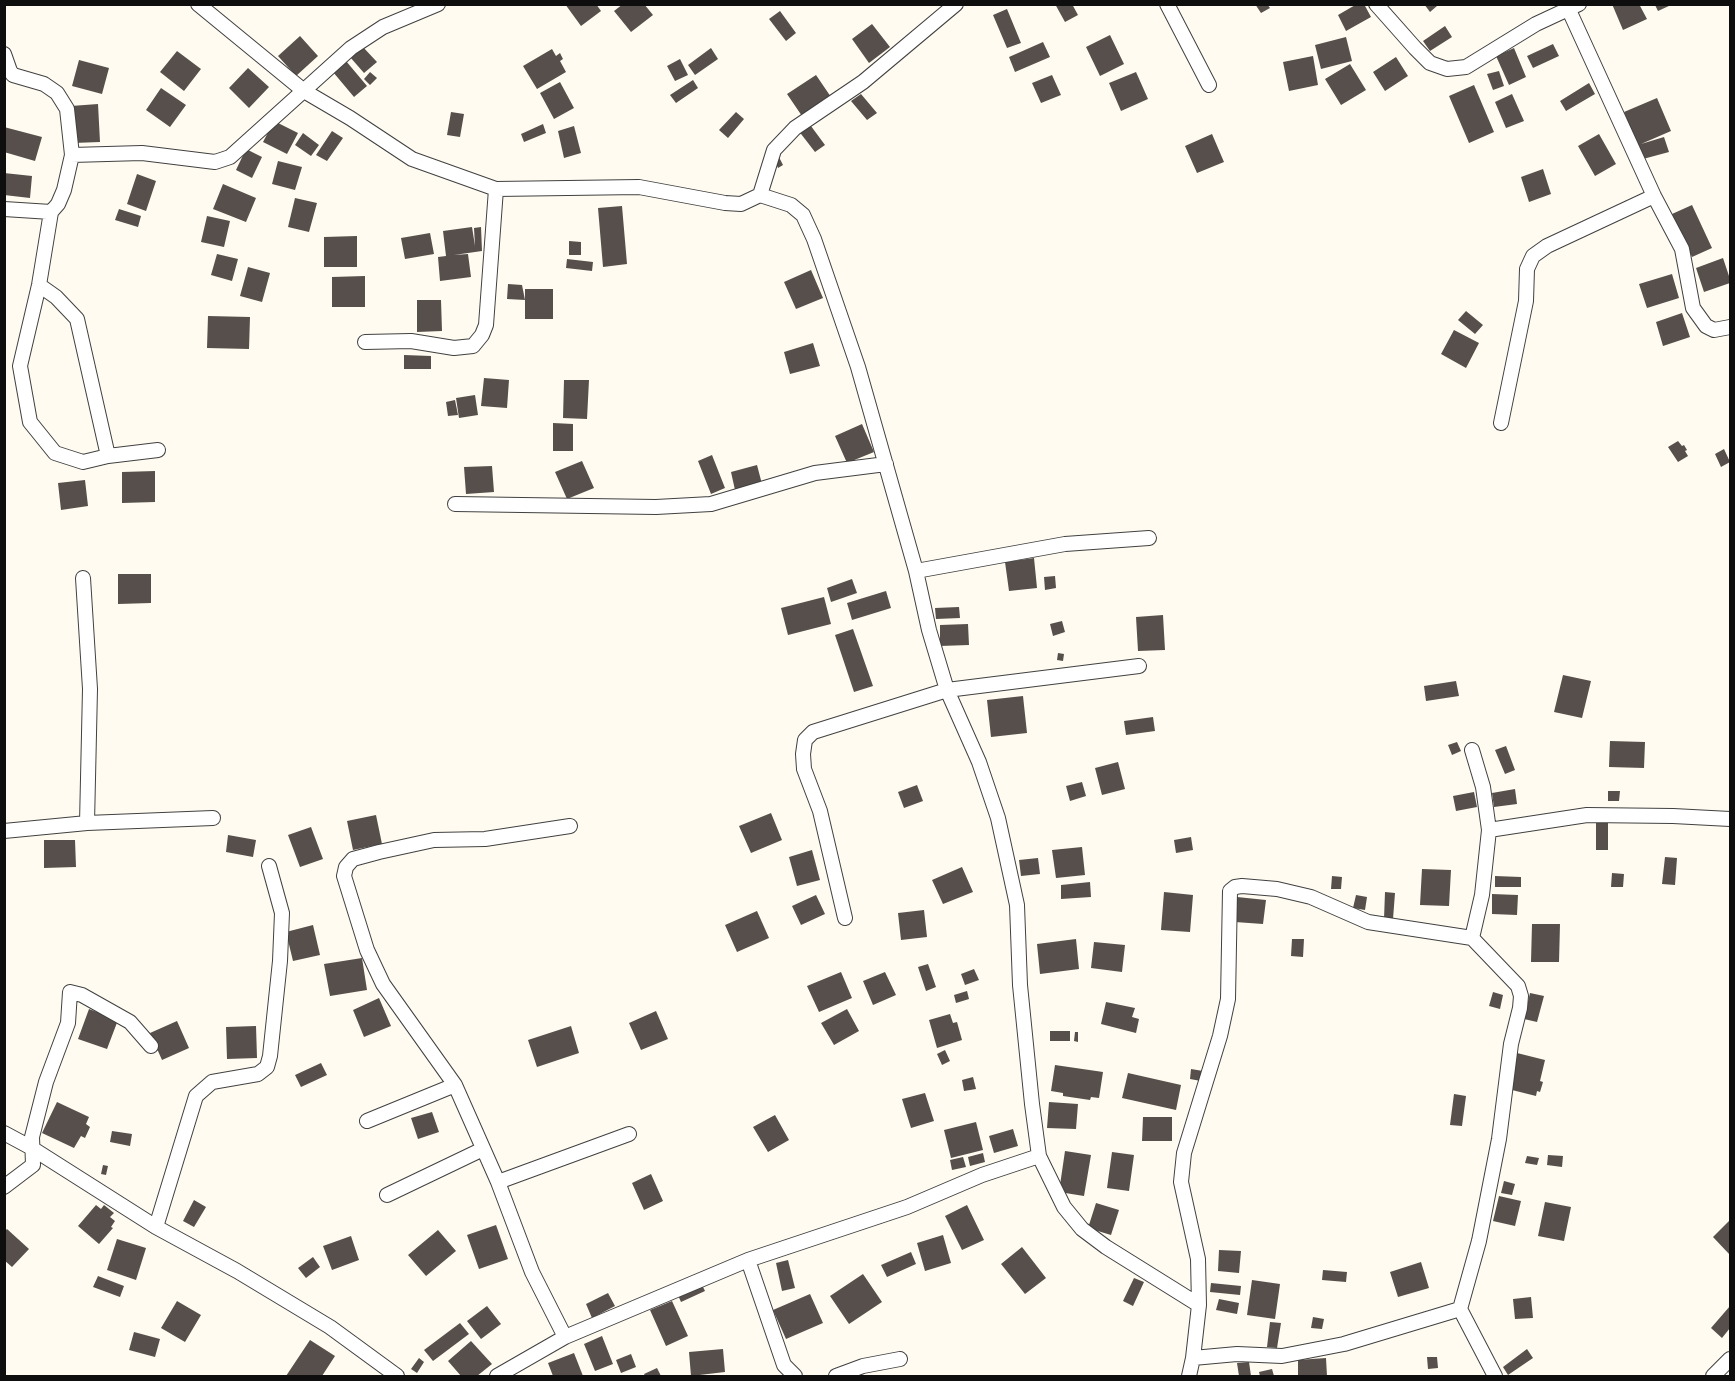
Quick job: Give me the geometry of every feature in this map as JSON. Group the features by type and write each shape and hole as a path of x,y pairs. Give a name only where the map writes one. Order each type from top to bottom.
{"street":[{"path":"198,4 304,91 412,159 496,189 639,187 741,204 760,195 791,205 803,215 814,239 858,367 947,690 979,762 998,818 1017,905 1020,985 1039,1156 1064,1207 1082,1229 1106,1247 1199,1305"},
{"path":"72,155 142,153 215,162 230,157 351,48 383,27 438,4"},
{"path":"760,195 774,150 795,128 863,82 956,4"},
{"path":"1167,4 1209,85"},
{"path":"1376,4 1430,63 1447,69 1466,67 1536,24 1573,6 1654,196 1682,249 1693,308 1706,326 1714,330 1731,327"},
{"path":"4,54 13,75 44,84 57,93 67,109 72,155 64,190 58,204 51,212 39,285 20,366 30,422 55,453 83,462 108,456 158,450"},
{"path":"365,342 411,341 454,348 473,346 486,325 496,189"},
{"path":"1501,423 1526,301 1527,269 1533,256 1546,246 1654,196"},
{"path":"4,209 51,212"},
{"path":"39,285 56,297 77,319 108,456"},
{"path":"455,504 656,507 711,504 815,473 886,464"},
{"path":"916,571 1065,544 1149,538"},
{"path":"83,578 90,689 87,824"},
{"path":"845,918 820,811 804,769 805,740 813,732 947,690 1140,666"},
{"path":"1472,750 1483,787 1489,830 1482,896 1472,939"},
{"path":"1489,830 1587,815 1731,819"},
{"path":"4,831 87,824 213,818"},
{"path":"565,1337 532,1272 498,1182 455,1085 383,984 367,950 344,876 346,867 352,859 434,840 485,839 570,826"},
{"path":"156,1227 196,1096 212,1082 258,1074 267,1067 280,961 282,913 269,866"},
{"path":"1189,1377 1199,1305 1198,1258 1181,1182 1184,1153 1220,1036 1228,999 1230,891 1242,886 1277,889 1311,897 1368,922 1472,939 1518,986 1521,996 1511,1044 1498,1139 1479,1240 1460,1309 1495,1377"},
{"path":"4,1187 33,1165 32,1137 46,1082 68,1023 70,992 82,995 130,1022 151,1046"},
{"path":"367,1121 455,1085"},
{"path":"4,1133 156,1227 237,1271 330,1327 397,1377"},
{"path":"498,1182 629,1134"},
{"path":"387,1195 483,1149"},
{"path":"497,1377 565,1337 748,1260 907,1208 982,1175 1039,1156"},
{"path":"748,1260 784,1365 795,1377"},
{"path":"1193,1358 1237,1354 1282,1356 1344,1344 1460,1309"},
{"path":"836,1377 863,1366 900,1359"},
{"path":"1713,1377 1731,1359"}],"building":[{"path":"565,4 596,4 601,11 581,26"},
{"path":"623,4 644,4 653,15 631,32 614,11"},
{"path":"1055,4 1072,4 1078,15 1065,22"},
{"path":"1255,4 1267,4 1270,8 1261,13"},
{"path":"1357,4 1364,4 1371,17 1346,31 1338,15"},
{"path":"1424,4 1436,4 1437,6 1430,12"},
{"path":"1612,4 1639,4 1647,19 1623,30"},
{"path":"1655,5 1671,5 1658,11"},
{"path":"1007,9 1021,43 1007,48 993,15"},
{"path":"780,11 796,33 786,41 769,19"},
{"path":"872,24 890,47 869,63 852,39"},
{"path":"1445,26 1452,37 1430,51 1423,41"},
{"path":"1110,35 1124,64 1100,76 1086,47"},
{"path":"300,36 318,56 296,76 278,56"},
{"path":"1346,37 1352,61 1321,69 1315,45"},
{"path":"1043,42 1050,57 1015,72 1009,57"},
{"path":"1553,44 1559,56 1533,68 1527,56"},
{"path":"362,46 377,62 364,73 350,57"},
{"path":"711,48 718,59 695,75 688,65"},
{"path":"1514,48 1526,77 1509,85 1496,56"},
{"path":"552,49 556,56 560,53 563,59 560,61 566,72 537,89 523,66"},
{"path":"177,51 201,69 184,91 160,72"},
{"path":"1313,56 1318,85 1289,91 1283,62"},
{"path":"1396,57 1408,76 1385,91 1373,72"},
{"path":"680,59 688,75 675,81 667,66"},
{"path":"79,60 109,68 102,94 72,86"},
{"path":"346,61 367,86 354,97 333,72"},
{"path":"1350,64 1366,90 1341,105 1325,79"},
{"path":"248,68 269,87 249,108 229,88"},
{"path":"1499,71 1504,86 1493,90 1487,74"},
{"path":"370,72 377,78 370,85 364,79"},
{"path":"1136,72 1148,99 1121,111 1109,83"},
{"path":"816,75 831,97 802,116 787,94"},
{"path":"1052,75 1061,95 1041,103 1032,83"},
{"path":"693,80 698,88 676,103 670,95"},
{"path":"560,82 574,108 554,119 540,93"},
{"path":"1589,83 1595,94 1566,111 1560,101"},
{"path":"1474,85 1494,132 1469,143 1449,96"},
{"path":"161,88 186,105 170,127 146,110"},
{"path":"861,94 877,113 867,120 851,101"},
{"path":"1512,94 1524,121 1506,128 1495,102"},
{"path":"1657,98 1671,131 1641,144 1664,137 1669,152 1643,159 1624,112"},
{"path":"98,104 100,142 73,143 71,106"},
{"path":"451,112 464,114 460,137 447,135"},
{"path":"736,112 744,119 728,138 719,130"},
{"path":"274,121 298,133 287,154 263,142"},
{"path":"808,122 825,145 815,152 798,130"},
{"path":"543,124 546,133 524,142 521,134"},
{"path":"574,126 581,153 564,158 558,131"},
{"path":"4,127 42,137 35,161 4,152"},
{"path":"332,131 343,138 327,161 316,155"},
{"path":"303,133 319,145 311,156 295,145"},
{"path":"1212,134 1224,162 1197,173 1185,146"},
{"path":"1599,134 1616,164 1595,176 1578,146"},
{"path":"246,149 262,157 252,178 236,170"},
{"path":"778,155 783,165 778,168 773,157"},
{"path":"278,161 302,167 295,190 272,184"},
{"path":"1543,169 1551,194 1529,202 1521,177"},
{"path":"4,173 32,176 30,198 4,195"},
{"path":"137,174 156,181 146,211 127,204"},
{"path":"223,184 256,198 246,222 213,209"},
{"path":"295,198 317,203 309,232 288,227"},
{"path":"1692,205 1712,248 1692,257 1672,214"},
{"path":"622,206 627,264 603,267 598,208"},
{"path":"119,209 141,216 138,227 115,220"},
{"path":"207,216 230,221 224,247 201,242"},
{"path":"472,227 475,246 474,228 481,227 482,251 454,255 468,254 471,277 440,281 438,257 446,256 443,231"},
{"path":"430,233 434,254 405,259 401,238"},
{"path":"357,236 357,267 324,267 324,237"},
{"path":"569,241 581,242 581,255 569,255"},
{"path":"217,254 238,259 232,281 211,275"},
{"path":"1723,258 1730,283 1704,292 1696,268"},
{"path":"567,259 593,262 592,271 566,268"},
{"path":"248,267 270,273 262,302 240,296"},
{"path":"811,270 823,298 796,309 784,282"},
{"path":"1672,274 1679,298 1647,308 1639,284"},
{"path":"365,276 365,307 332,307 332,277"},
{"path":"508,284 522,285 525,300 507,299"},
{"path":"525,289 553,289 553,319 525,319"},
{"path":"417,300 441,300 442,331 417,332"},
{"path":"1466,311 1483,325 1475,334 1458,320"},
{"path":"1682,313 1690,337 1663,346 1656,322"},
{"path":"208,316 250,317 249,349 207,348"},
{"path":"1454,330 1479,343 1466,368 1441,354"},
{"path":"813,343 820,366 790,374 784,352"},
{"path":"404,355 431,356 431,369 404,369"},
{"path":"484,378 509,380 507,408 481,406"},
{"path":"564,380 589,380 587,419 563,418"},
{"path":"475,395 478,415 459,418 456,398"},
{"path":"455,400 458,415 448,416 446,402"},
{"path":"553,423 573,424 573,451 553,451"},
{"path":"862,424 874,452 847,463 835,436"},
{"path":"1678,441 1682,446 1684,445 1688,456 1678,462 1668,447"},
{"path":"1724,449 1730,462 1721,467 1715,454"},
{"path":"712,455 725,488 711,494 698,461"},
{"path":"582,461 594,488 567,499 555,472"},
{"path":"757,465 762,484 735,490 731,472"},
{"path":"492,466 494,492 466,494 464,467"},
{"path":"155,471 155,502 122,503 122,472"},
{"path":"85,480 88,506 61,510 58,483"},
{"path":"1034,558 1037,588 1009,591 1005,562"},
{"path":"118,574 151,574 151,603 118,604"},
{"path":"1055,576 1056,588 1045,590 1044,577"},
{"path":"852,579 857,593 831,602 827,588"},
{"path":"886,591 891,608 852,620 847,603"},
{"path":"824,597 831,624 788,635 781,608"},
{"path":"959,607 960,618 936,619 935,608"},
{"path":"1163,615 1165,650 1138,651 1136,617"},
{"path":"1062,621 1065,632 1053,636 1050,624"},
{"path":"968,624 969,645 940,646 940,625"},
{"path":"853,629 873,686 854,692 835,635"},
{"path":"1058,653 1064,654 1063,661 1057,660"},
{"path":"1563,675 1591,681 1582,718 1554,712"},
{"path":"1456,681 1459,696 1426,701 1424,686"},
{"path":"1023,696 1027,733 991,737 987,700"},
{"path":"1153,717 1155,731 1126,735 1124,721"},
{"path":"1610,741 1645,742 1644,768 1609,767"},
{"path":"1457,742 1461,751 1452,755 1448,745"},
{"path":"1506,746 1515,770 1505,774 1495,750"},
{"path":"1118,762 1125,789 1102,795 1095,768"},
{"path":"1082,782 1086,796 1070,801 1066,786"},
{"path":"917,785 923,801 904,808 898,792"},
{"path":"1515,789 1517,804 1494,807 1492,793"},
{"path":"1608,791 1620,791 1619,801 1608,801"},
{"path":"1474,792 1477,807 1456,811 1453,796"},
{"path":"771,813 782,840 751,853 739,826"},
{"path":"376,815 382,844 353,850 347,821"},
{"path":"1596,821 1608,821 1608,850 1596,850"},
{"path":"311,827 323,859 300,867 288,835"},
{"path":"228,835 256,840 253,857 226,852"},
{"path":"1191,837 1193,850 1176,853 1174,840"},
{"path":"44,840 75,840 76,867 44,868"},
{"path":"1082,847 1085,875 1056,878 1052,850"},
{"path":"812,850 820,880 797,886 789,857"},
{"path":"1665,857 1677,858 1675,885 1662,884"},
{"path":"1038,858 1040,874 1021,876 1019,860"},
{"path":"962,867 973,892 943,904 932,880"},
{"path":"1422,869 1451,870 1449,906 1420,905"},
{"path":"1612,873 1624,874 1623,887 1611,887"},
{"path":"1332,876 1342,877 1341,889 1331,889"},
{"path":"1495,876 1521,877 1521,887 1495,887"},
{"path":"1090,882 1091,897 1061,899 1061,885"},
{"path":"1164,892 1193,895 1190,932 1161,930"},
{"path":"1385,892 1395,893 1393,919 1384,919"},
{"path":"1492,894 1518,895 1517,915 1492,914"},
{"path":"816,895 825,914 801,925 792,906"},
{"path":"1356,895 1367,897 1365,910 1353,908"},
{"path":"1237,897 1266,900 1263,924 1235,922"},
{"path":"924,910 927,937 901,940 898,913"},
{"path":"757,911 769,938 737,952 725,925"},
{"path":"1532,924 1560,924 1559,962 1531,962"},
{"path":"313,925 320,955 293,961 286,932"},
{"path":"1076,939 1079,969 1040,974 1037,944"},
{"path":"1292,939 1304,939 1303,957 1291,956"},
{"path":"1094,942 1125,945 1122,972 1091,968"},
{"path":"362,958 367,990 330,996 324,964"},
{"path":"928,964 936,987 926,991 918,967"},
{"path":"974,969 979,980 965,985 961,974"},
{"path":"841,972 852,998 819,1012 807,986"},
{"path":"885,972 896,995 873,1005 863,981"},
{"path":"967,991 969,999 956,1003 954,995"},
{"path":"1493,992 1503,995 1500,1009 1489,1006"},
{"path":"1530,993 1544,996 1537,1022 1524,1019"},
{"path":"379,998 391,1026 364,1037 353,1010"},
{"path":"1106,1002 1135,1008 1132,1017 1139,1019 1136,1033 1101,1024"},
{"path":"89,1009 118,1020 107,1049 78,1039"},
{"path":"847,1009 859,1031 834,1045 821,1023"},
{"path":"656,1011 668,1039 641,1050 629,1023"},
{"path":"950,1014 953,1023 957,1022 962,1040 937,1048 929,1020"},
{"path":"177,1021 189,1048 162,1060 150,1033"},
{"path":"256,1026 257,1058 227,1059 226,1027"},
{"path":"571,1026 579,1053 537,1067 528,1040"},
{"path":"1050,1031 1070,1031 1070,1041 1050,1041"},
{"path":"1075,1032 1078,1032 1078,1042 1074,1041"},
{"path":"945,1050 950,1061 942,1065 937,1054"},
{"path":"1517,1053 1545,1060 1540,1081 1543,1082 1536,1096 1508,1089"},
{"path":"321,1063 327,1075 301,1087 295,1075"},
{"path":"1055,1065 1103,1072 1099,1098 1091,1097 1090,1100 1063,1096 1063,1093 1051,1091"},
{"path":"1191,1069 1203,1071 1201,1081 1190,1079"},
{"path":"1128,1073 1181,1085 1176,1110 1122,1098"},
{"path":"973,1077 976,1089 964,1091 962,1080"},
{"path":"925,1093 934,1121 911,1128 902,1099"},
{"path":"1454,1094 1466,1096 1462,1126 1450,1125"},
{"path":"57,1102 89,1117 86,1124 90,1127 85,1138 81,1136 74,1148 42,1133"},
{"path":"1049,1102 1078,1104 1076,1129 1047,1128"},
{"path":"432,1112 439,1132 418,1139 411,1118"},
{"path":"775,1115 789,1140 768,1152 753,1127"},
{"path":"1143,1117 1172,1117 1172,1141 1142,1141"},
{"path":"976,1122 983,1150 951,1158 944,1130"},
{"path":"1013,1129 1018,1146 994,1153 989,1136"},
{"path":"112,1131 132,1134 130,1146 110,1142"},
{"path":"1065,1151 1091,1155 1084,1196 1059,1192"},
{"path":"1112,1152 1134,1155 1129,1191 1107,1188"},
{"path":"983,1153 985,1162 970,1166 968,1157"},
{"path":"1548,1155 1563,1156 1562,1167 1547,1165"},
{"path":"1527,1156 1539,1158 1537,1165 1525,1163"},
{"path":"963,1157 966,1167 952,1170 950,1160"},
{"path":"103,1165 108,1166 106,1175 101,1174"},
{"path":"651,1174 663,1201 644,1210 632,1183"},
{"path":"1504,1181 1515,1184 1512,1195 1501,1193"},
{"path":"1499,1196 1521,1201 1515,1226 1493,1221"},
{"path":"194,1200 206,1207 194,1227 183,1221"},
{"path":"1545,1202 1571,1207 1564,1241 1538,1236"},
{"path":"1096,1203 1119,1210 1111,1235 1088,1228"},
{"path":"96,1205 101,1209 104,1205 114,1213 110,1217 115,1221 111,1227 113,1228 99,1244 78,1226"},
{"path":"967,1205 984,1240 962,1250 945,1216"},
{"path":"1730,1220 1730,1255 1713,1237"},
{"path":"496,1225 508,1259 479,1269 467,1235"},
{"path":"7,1229 29,1249 12,1267 4,1260 4,1232"},
{"path":"438,1230 456,1251 426,1276 408,1255"},
{"path":"943,1235 951,1263 925,1271 917,1243"},
{"path":"351,1236 359,1260 332,1270 323,1246"},
{"path":"117,1239 146,1248 136,1280 107,1270"},
{"path":"1022,1247 1046,1278 1025,1294 1001,1264"},
{"path":"1219,1250 1241,1251 1239,1273 1218,1271"},
{"path":"911,1252 916,1264 887,1277 881,1265"},
{"path":"313,1257 320,1267 306,1278 298,1268"},
{"path":"788,1260 795,1288 782,1291 776,1263"},
{"path":"1421,1262 1429,1288 1398,1297 1390,1272"},
{"path":"1323,1270 1347,1272 1346,1282 1322,1280"},
{"path":"863,1274 882,1302 849,1324 830,1296"},
{"path":"98,1276 124,1286 120,1297 93,1287"},
{"path":"1134,1278 1144,1282 1133,1306 1123,1301"},
{"path":"1252,1280 1280,1284 1275,1319 1247,1315"},
{"path":"701,1283 705,1291 681,1302 677,1293"},
{"path":"1211,1283 1241,1286 1240,1295 1210,1292"},
{"path":"608,1293 615,1306 592,1318 586,1304"},
{"path":"810,1294 823,1323 786,1339 773,1310"},
{"path":"1531,1297 1533,1318 1515,1319 1513,1299"},
{"path":"1219,1299 1239,1303 1237,1314 1216,1310"},
{"path":"177,1301 201,1315 185,1342 161,1328"},
{"path":"672,1301 688,1336 666,1346 650,1310"},
{"path":"487,1306 501,1324 481,1339 467,1321"},
{"path":"1730,1306 1730,1328 1722,1338 1711,1328"},
{"path":"1313,1317 1324,1319 1322,1329 1311,1328"},
{"path":"1270,1322 1281,1323 1277,1348 1267,1347"},
{"path":"460,1323 469,1334 433,1361 424,1350"},
{"path":"134,1332 160,1339 155,1357 129,1350"},
{"path":"602,1336 613,1364 595,1371 584,1344"},
{"path":"310,1340 335,1356 322,1376 286,1376"},
{"path":"471,1341 492,1364 477,1376 461,1376 448,1361"},
{"path":"723,1349 725,1372 691,1376 689,1352"},
{"path":"1527,1349 1533,1358 1508,1375 1503,1367"},
{"path":"574,1353 583,1376 553,1376 548,1363"},
{"path":"631,1354 636,1367 621,1373 616,1360"},
{"path":"1427,1357 1437,1357 1438,1368 1428,1369"},
{"path":"419,1358 424,1362 417,1373 411,1369"},
{"path":"1326,1358 1327,1376 1298,1376 1298,1360"},
{"path":"1249,1362 1251,1376 1239,1376 1237,1363"},
{"path":"657,1368 661,1376 645,1376 644,1374"},
{"path":"1272,1369 1274,1376 1260,1376 1259,1372"}]}
